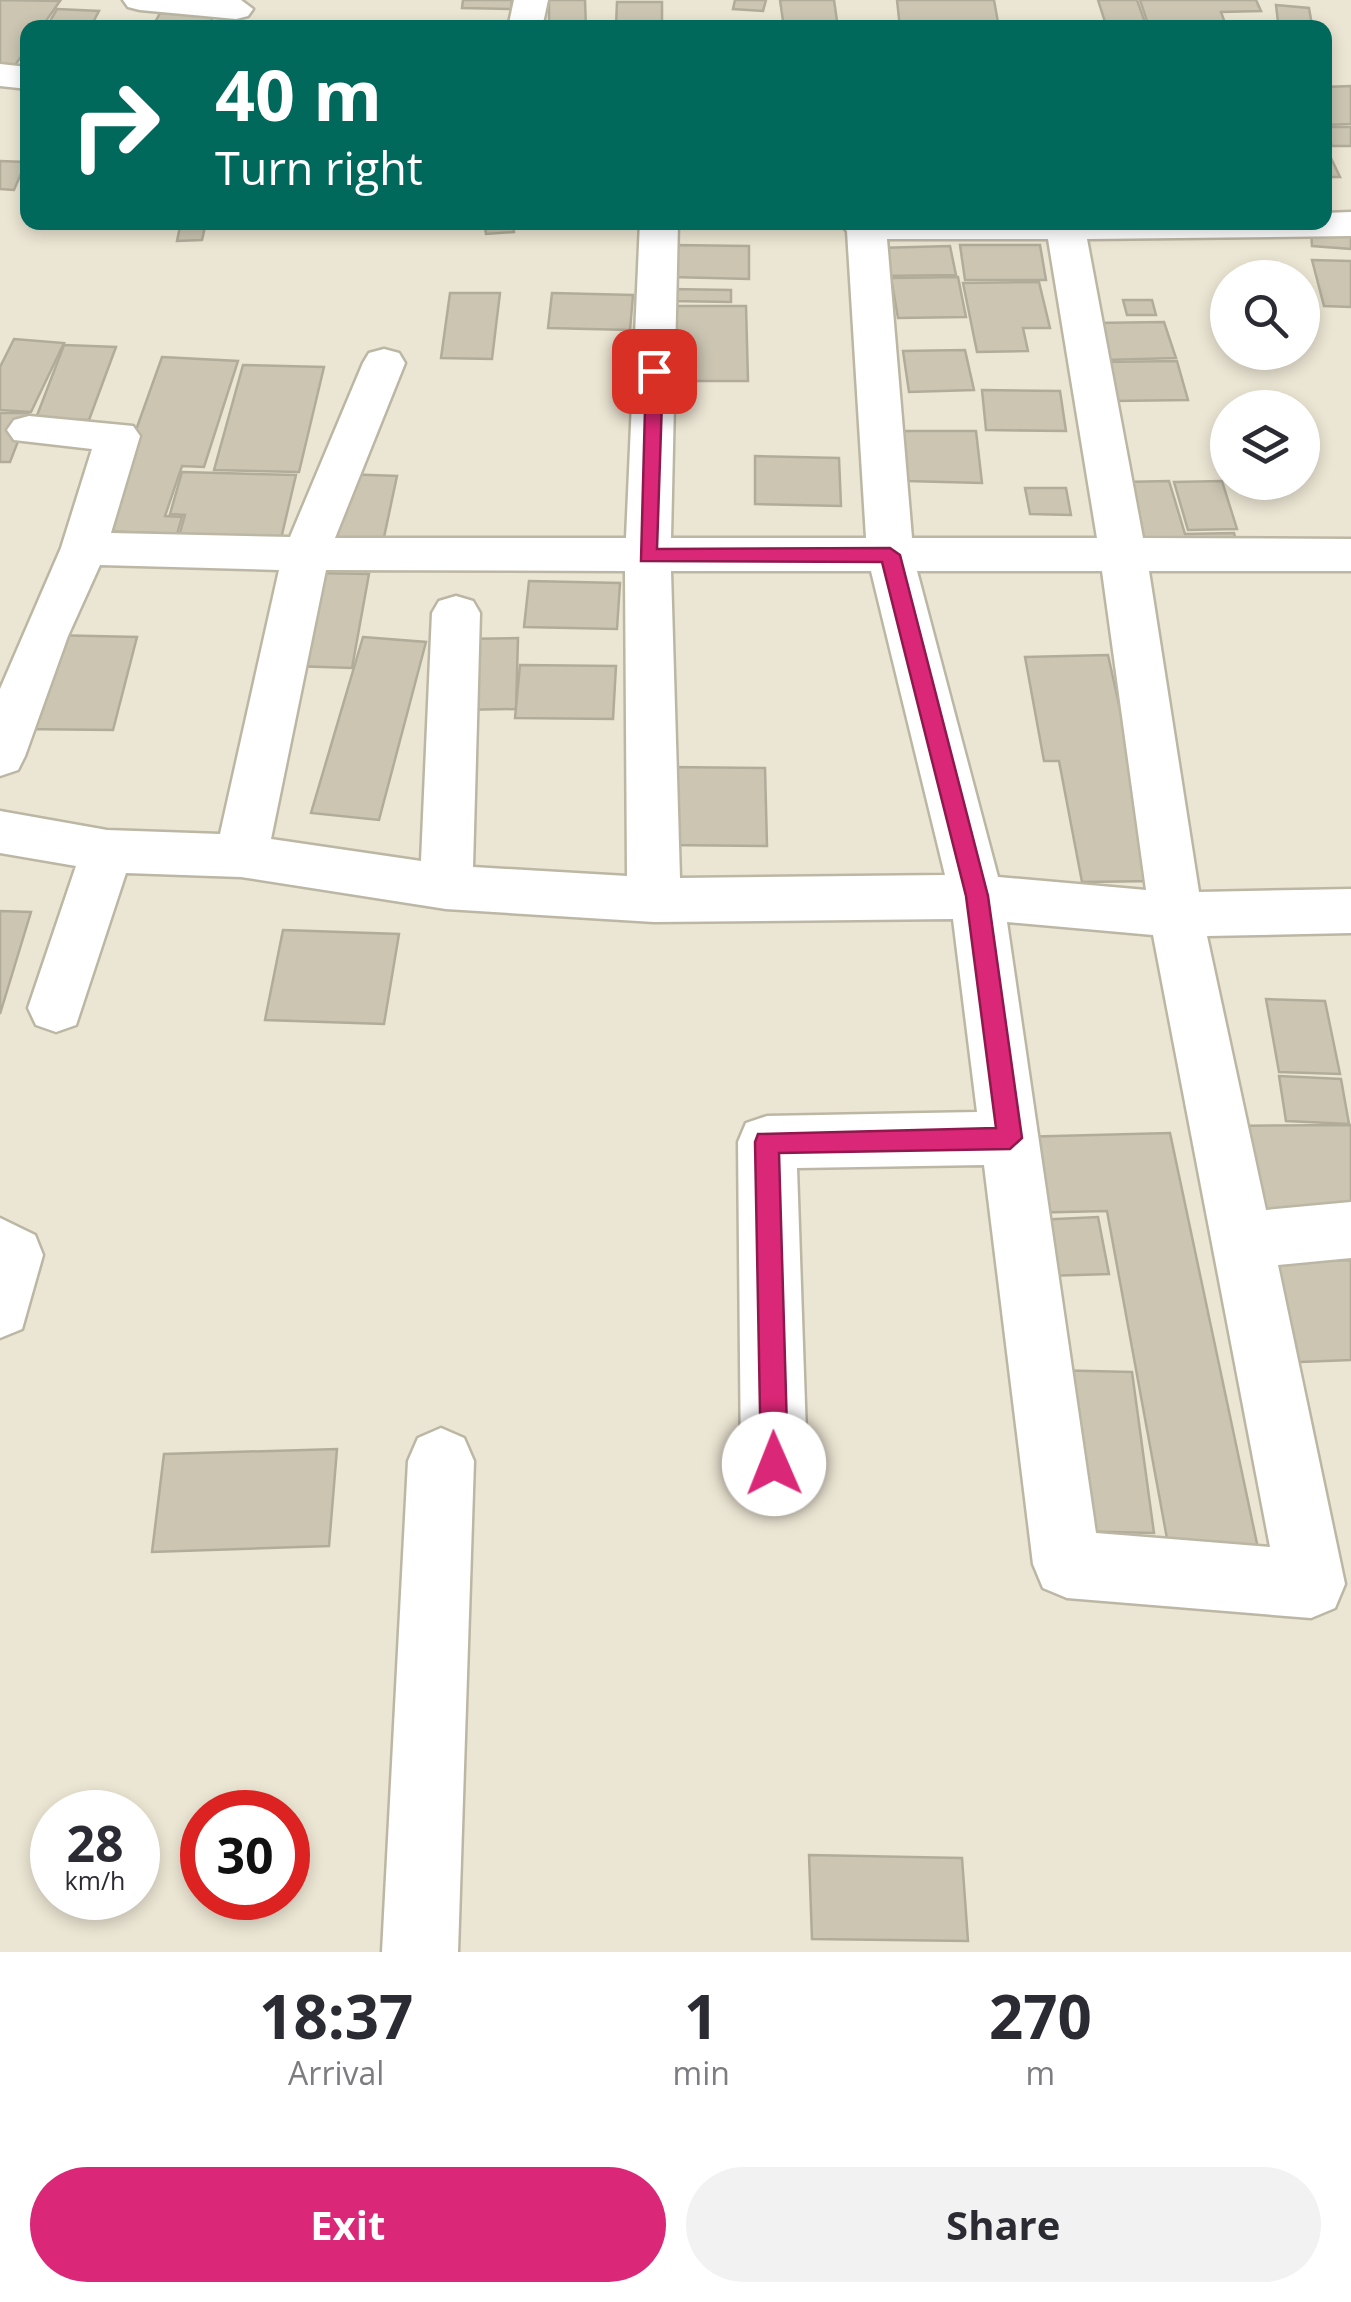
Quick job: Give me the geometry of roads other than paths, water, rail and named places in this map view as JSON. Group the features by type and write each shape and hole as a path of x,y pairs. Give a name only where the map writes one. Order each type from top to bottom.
{"street":[{"path":"140,0 234,12"},
{"path":"654,900 648,556 659,230"},
{"path":"862,230 890,555 977,896 1066,1564 1312,1584 1176,915 1123,554 1065,230"},
{"path":"241,856 306,554 384,362"},
{"path":"0,756 44,636 84,548 118,436 28,430"},
{"path":"84,548 306,554 1351,556"},
{"path":"446,887 456,613"},
{"path":"0,832 107,851 241,856 446,887 654,900 977,896 1176,915 1351,911"},
{"path":"56,1008 107,851"},
{"path":"774,1464 767,1142 1010,1138"},
{"path":"1242,1240 1351,1230"},
{"path":"0,1246 13,1254 0,1308"},
{"path":"420,1952 441,1461"}]}
